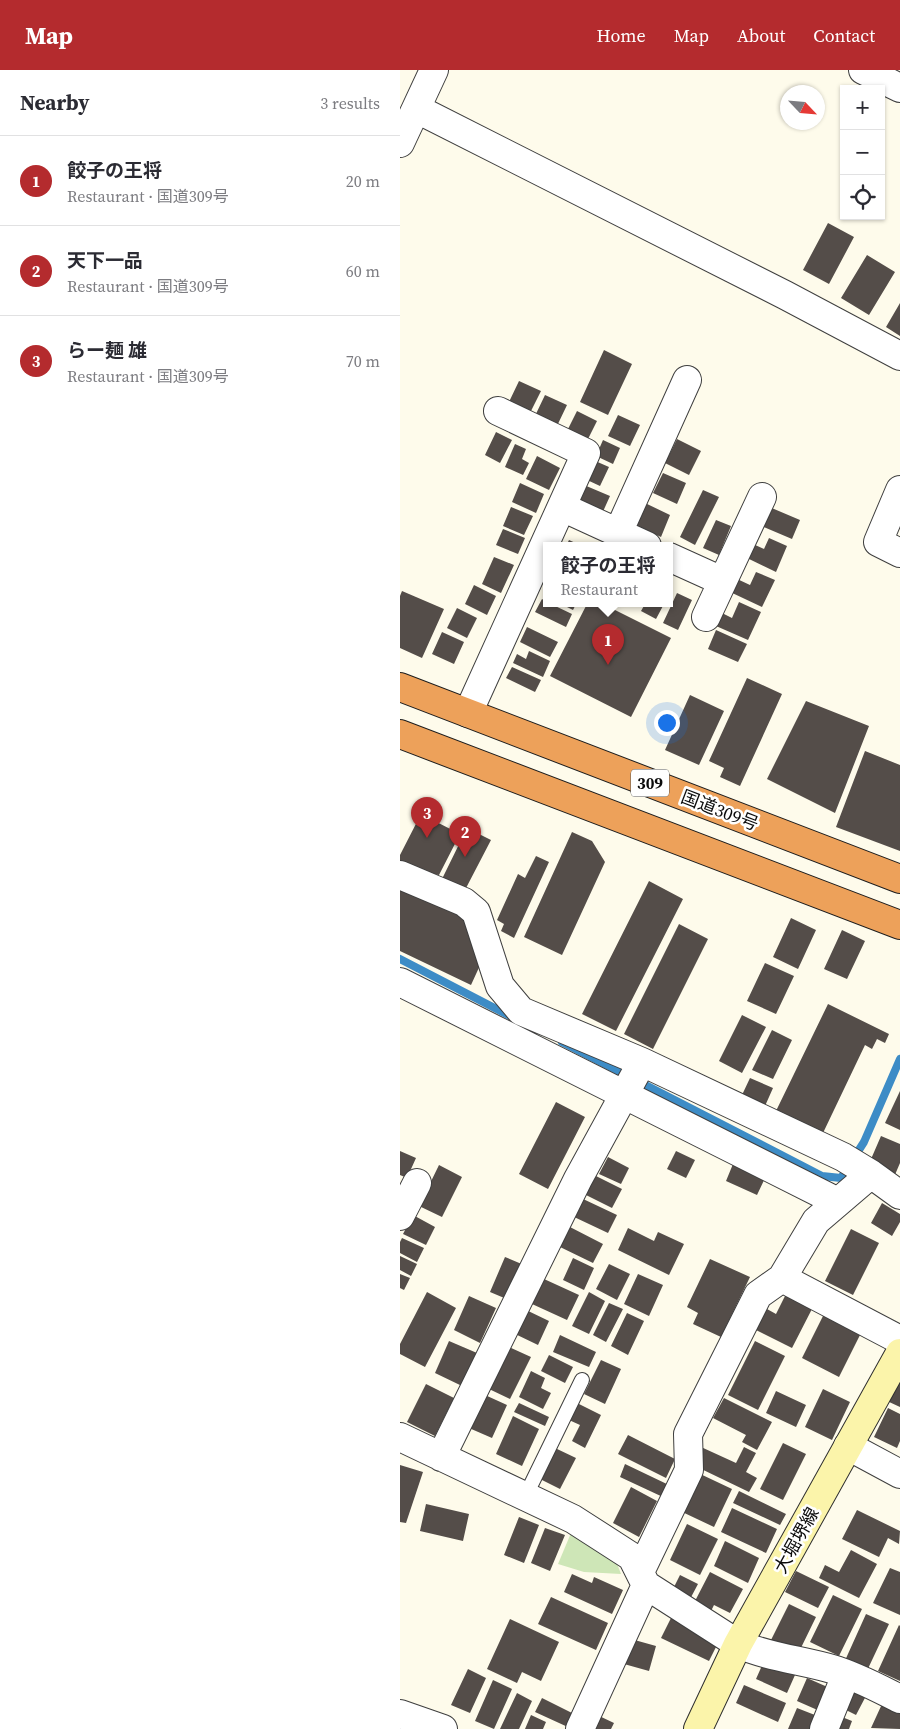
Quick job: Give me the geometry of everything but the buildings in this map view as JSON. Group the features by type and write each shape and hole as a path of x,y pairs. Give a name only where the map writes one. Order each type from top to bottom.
{"highway":[{"name":"国道309号","path":"400,687 900,879"},
{"name":"309","path":"400,734 900,925"}],"main road":[{"name":"大堀堺線","path":"698,1729 738,1644 900,1353"}],"street":[{"path":"400,143 434,70"},
{"path":"863,70 900,88"},
{"path":"417,109 785,295 900,356"},
{"path":"618,533 687,380"},
{"path":"498,412 586,453 546,542"},
{"path":"900,490 878,542 900,553"},
{"path":"706,617 762,498"},
{"path":"562,507 638,542"},
{"path":"468,713 543,549"},
{"path":"673,559 722,581"},
{"path":"400,876 464,902 476,912 500,986 521,1011 642,1063 842,1157 869,1173 900,1196"},
{"path":"400,982 838,1202"},
{"path":"441,1457 574,1188 642,1063"},
{"path":"580,1729 689,1470 688,1434 758,1295 782,1278 816,1221 869,1173"},
{"path":"400,1216 417,1182"},
{"path":"782,1278 900,1340"},
{"path":"400,1437 573,1519 632,1557 643,1579 738,1644 753,1650 834,1670 868,1683 900,1700"},
{"path":"848,1446 900,1474"},
{"path":"824,1729 846,1675"},
{"path":"400,1714 443,1729"}],"lane":[{"path":"525,1497 582,1380"}],"green space":[{"path":"571,1533 613,1553 621,1574 584,1572 558,1564"}],"waterway":[{"path":"400,959 514,1018"},
{"path":"562,1042 822,1176 841,1178 864,1142 900,1059"}],"place":[{"name":"餃子の王将","path":"608,665"},
{"name":"らー麺 雄","path":"427,838"},
{"name":"天下一品","path":"465,857"}]}
